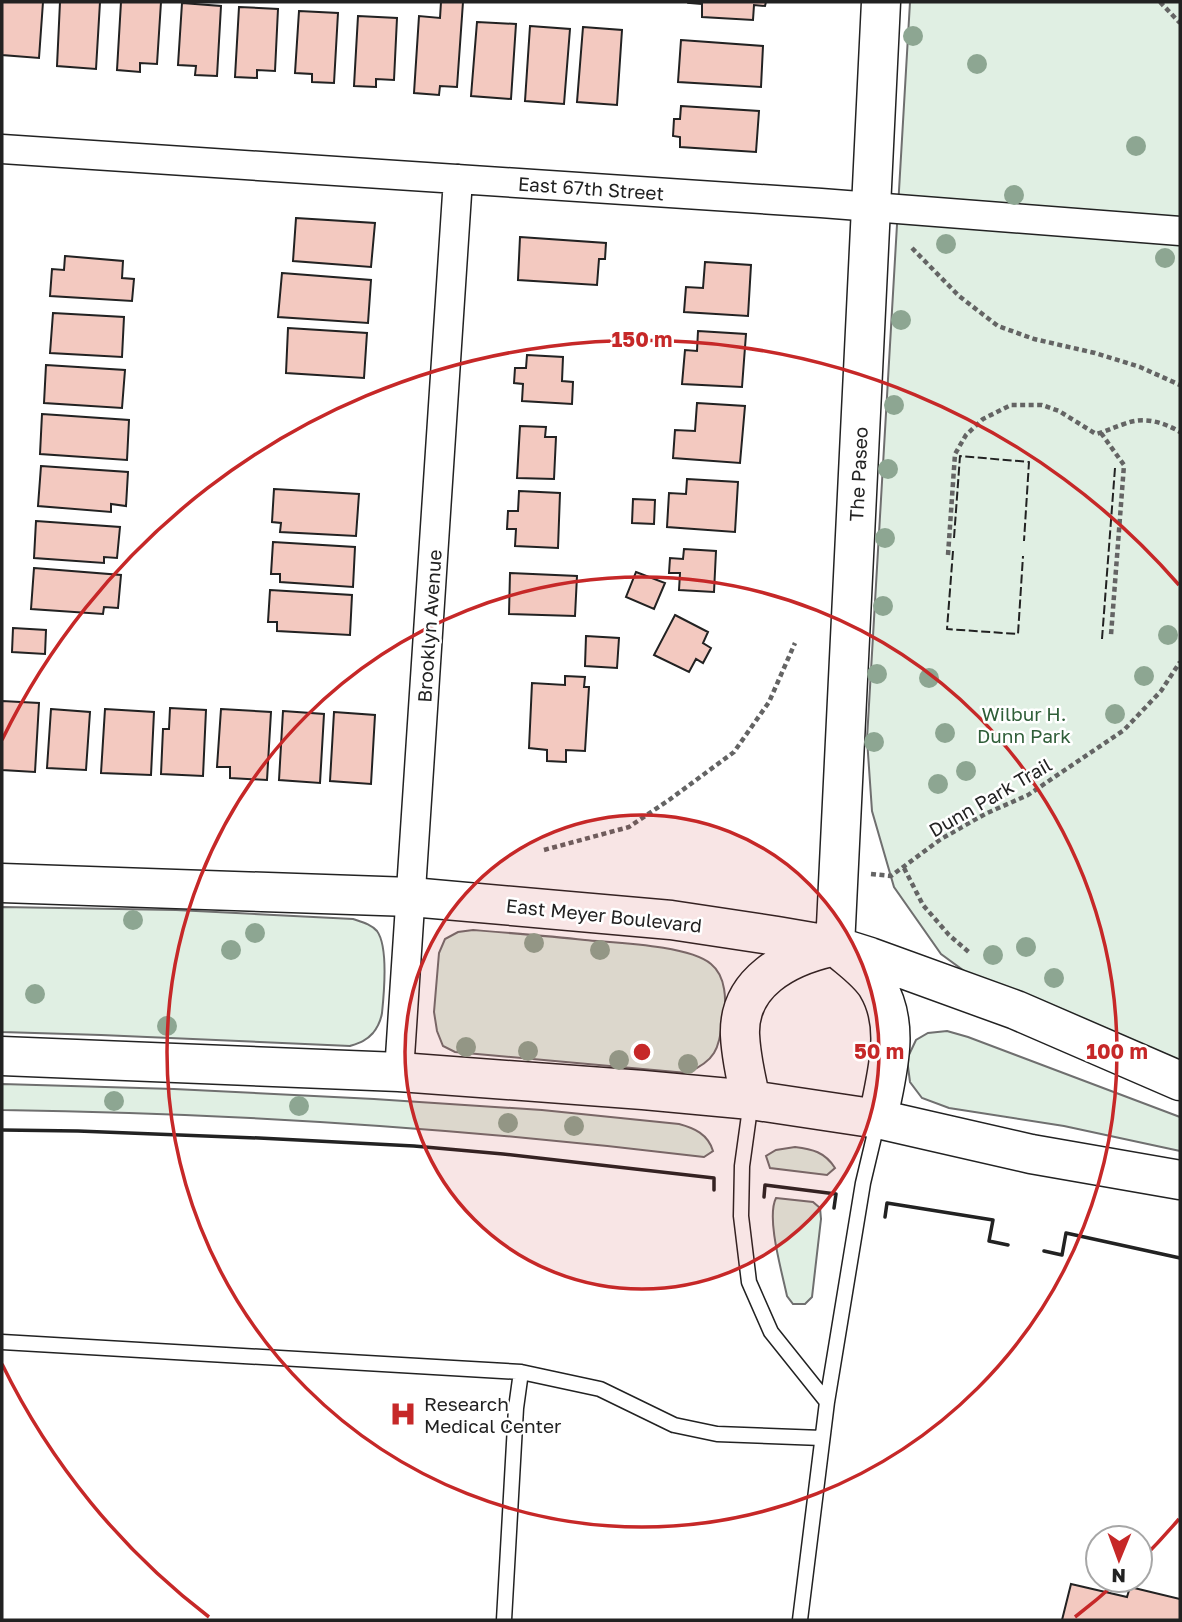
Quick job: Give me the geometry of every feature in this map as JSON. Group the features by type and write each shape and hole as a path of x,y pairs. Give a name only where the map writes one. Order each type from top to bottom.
{"main road":[{"name":"The Paseo","path":"835,946 881,2"},
{"name":"East Meyer Boulevard","path":"2,884 411,897 671,920 777,936 835,946 870,957 1016,1010 1180,1082"},
{"path":"751,1100 740,1034 743,1010 754,989 770,972 787,961 835,946 864,970 876,985 885,1003 890,1023 888,1069 878,1119"},
{"path":"2,1056 399,1072 751,1100 878,1119 1031,1154 1180,1180"}],"street":[{"name":"East 67th Street","path":"2,149 871,207 1180,231"},
{"name":"Brooklyn Avenue","path":"399,1072 458,179"}],"lane":[{"path":"751,1100 741,1166 741,1216 749,1282 771,1332 827,1402"},
{"path":"800,1620 827,1402 863,1183 878,1119"},
{"path":"2,1342 521,1372 600,1389 674,1424 717,1434 822,1438"},
{"path":"504,1620 516,1408 521,1372"}],"path":[{"path":"1160,2 1180,23"},
{"path":"912,248 959,296 998,326 1034,339 1096,353 1140,367 1180,385"},
{"path":"948,555 956,454 966,435 983,419 1011,405 1042,405 1059,411 1097,433 1111,431 1125,424 1151,420 1167,424 1180,432"},
{"path":"1101,433 1124,465 1111,635"},
{"path":"544,850 629,827 734,752 769,702 795,643"},
{"name":"Dunn Park Trail","path":"975,958 949,935 923,905 904,868 941,839 985,814 1028,795 1124,730 1161,691 1180,662"}],"green space":[{"name":"Wilbur H. Dunn Park","path":"910,2 1180,2 1180,1063 989,989 941,954 894,887 872,811 867,739"},
{"path":"2,907 176,910 353,919 377,931 383,947 384,994 381,1015 370,1036 350,1046 2,1032"},
{"path":"473,930 651,946 700,958 716,969 724,989 724,1012 717,1046 705,1063 687,1073 455,1052 443,1046 437,1031 434,1012 439,953 445,939 458,932"},
{"path":"947,1031 1180,1117 1180,1151 1064,1126 949,1108 922,1098 910,1082 907,1059 916,1040 928,1033"},
{"path":"2,1084 174,1089 542,1110 679,1124 700,1133 708,1140 713,1151 704,1157 529,1138 353,1124 2,1110"},
{"path":"795,1147 818,1152 835,1168 827,1175 770,1168 766,1156 776,1150"},
{"path":"776,1198 813,1202 820,1208 812,1297 805,1304 793,1304 787,1296 774,1231 773,1207"}],"building":[{"path":"2,2 43,2 39,58 2,55"},
{"path":"60,2 100,2 96,69 57,66"},
{"path":"121,2 161,2 157,64 140,63 140,72 117,70"},
{"path":"441,2 463,2 457,87 440,86 439,95 414,93 419,16 440,18"},
{"path":"690,2 766,2 765,6 754,5 753,20 702,17 702,4"},
{"path":"182,3 221,6 217,76 195,75 196,66 178,65"},
{"path":"239,7 278,9 275,71 257,70 257,78 235,77"},
{"path":"299,11 338,13 334,83 312,82 312,74 295,73"},
{"path":"358,16 397,18 394,80 376,79 376,87 354,86"},
{"path":"477,22 516,24 511,99 471,96"},
{"path":"530,26 570,29 564,104 525,101"},
{"path":"583,27 622,30 617,105 577,102"},
{"path":"681,40 763,46 761,87 678,82"},
{"path":"681,106 759,111 756,152 680,147 680,137 673,136 674,119 680,119"},
{"path":"296,218 375,223 371,267 293,261"},
{"path":"520,237 606,243 605,259 599,259 597,285 518,280"},
{"path":"65,256 123,261 122,278 134,279 132,301 50,296 52,269 64,270"},
{"path":"705,262 751,265 748,316 684,312 686,287 703,288"},
{"path":"282,273 371,280 368,323 278,317"},
{"path":"53,313 124,317 122,357 50,353"},
{"path":"288,328 367,333 364,378 286,373"},
{"path":"698,331 746,334 742,387 682,384 685,350 697,351"},
{"path":"527,355 563,357 562,381 573,382 572,404 522,401 523,384 514,383 515,368 526,368"},
{"path":"46,365 125,370 122,408 44,403"},
{"path":"697,403 745,406 740,463 673,458 675,430 695,431"},
{"path":"42,414 129,420 127,460 40,454"},
{"path":"520,426 546,427 545,437 556,437 554,479 517,478"},
{"path":"41,466 128,472 126,506 111,504 111,512 38,506"},
{"path":"687,479 738,482 735,532 667,527 669,493 686,494"},
{"path":"274,489 359,494 356,536 280,532 281,523 272,522"},
{"path":"519,491 560,493 558,548 515,546 516,529 507,529 508,511 518,511"},
{"path":"633,499 655,500 654,524 632,523"},
{"path":"36,521 120,527 117,558 104,557 104,563 34,558"},
{"path":"273,542 355,547 353,587 280,582 280,574 271,574"},
{"path":"684,549 716,551 714,592 679,590 680,573 669,573 670,558 683,559"},
{"path":"34,568 121,575 118,608 104,607 103,614 31,609"},
{"path":"636,572 665,583 654,609 626,597"},
{"path":"510,573 577,576 575,616 509,614"},
{"path":"270,590 352,595 350,635 277,631 277,622 268,622"},
{"path":"675,615 708,632 703,643 711,648 703,663 696,659 689,672 654,655"},
{"path":"13,628 46,630 45,654 12,652"},
{"path":"586,636 619,638 617,668 585,666"},
{"path":"565,676 585,677 584,687 589,687 585,751 566,750 566,762 547,761 547,750 529,748 532,683 565,685"},
{"path":"2,701 39,703 35,772 2,770"},
{"path":"170,708 206,710 203,776 161,774 163,729 169,729"},
{"path":"51,709 90,712 86,770 47,768"},
{"path":"105,709 154,712 151,775 101,773"},
{"path":"221,709 271,712 267,780 230,778 230,767 217,767"},
{"path":"283,711 324,714 320,783 279,780"},
{"path":"334,712 375,715 371,784 330,781"},
{"path":"1071,1584 1084,1587 1084,1594 1127,1597 1128,1594 1154,1593 1180,1599 1180,1620 1062,1620"}],"fence":[{"path":"954,538 960,456 1029,462 1024,541"},
{"path":"1102,639 1115,468"},
{"path":"953,551 947,629 1018,634 1023,556"}],"wall":[{"path":"2,1130 414,1146 714,1178 714,1190"},
{"path":"764,1197 765,1185 836,1194 834,1208"},
{"path":"885,1217 887,1203 993,1220 989,1241 1008,1245"},
{"path":"1044,1251 1062,1255 1066,1233 1180,1258"}],"place":[{"name":"Research Medical Center","path":"403,1414"}]}
